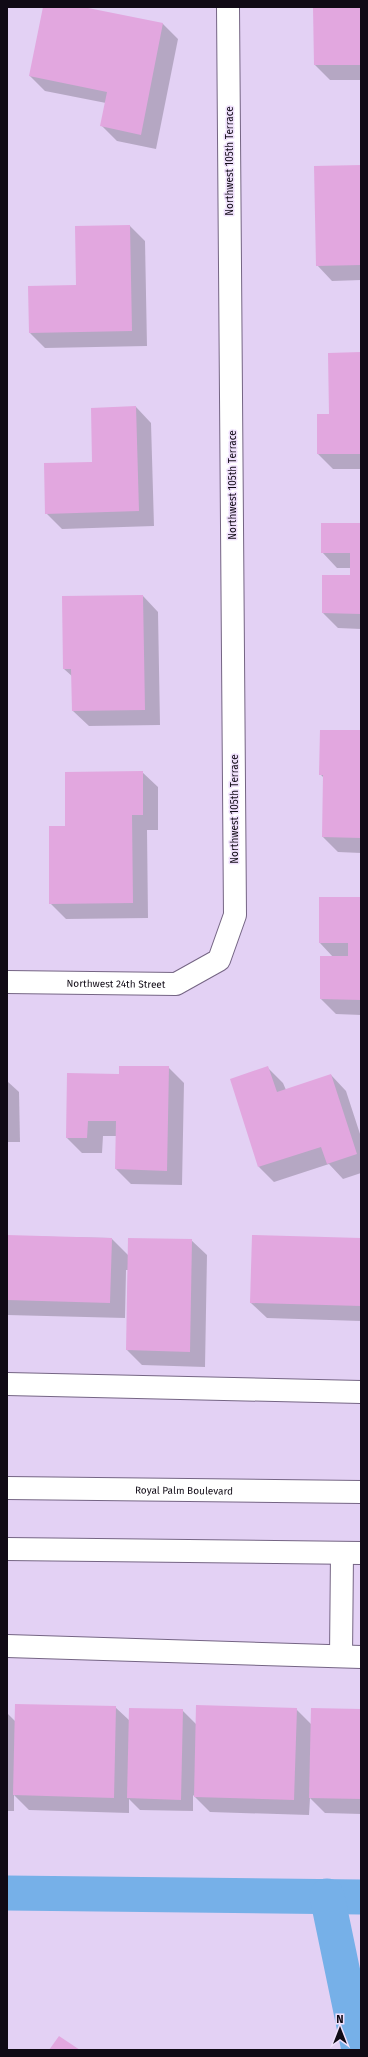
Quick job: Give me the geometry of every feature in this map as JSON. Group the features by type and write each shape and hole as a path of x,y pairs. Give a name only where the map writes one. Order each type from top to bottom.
{"street":[{"name":"Northwest 105th Terrace","path":"219,960 235,915 228,7"},
{"name":"Northwest 24th Street","path":"7,982 176,984 219,960"},
{"path":"7,1384 361,1392"},
{"name":"Royal Palm Boulevard","path":"7,1488 361,1492"},
{"path":"7,1549 351,1553 351,1656 7,1646"}],"building":[{"path":"43,7 83,7 163,23 141,135 100,126 107,92 29,76"},
{"path":"313,7 361,7 361,65 314,65"},
{"path":"361,165 361,265 316,266 314,166"},
{"path":"130,225 132,331 29,333 28,286 76,285 75,226"},
{"path":"361,352 361,454 317,454 317,414 329,414 328,353"},
{"path":"136,406 139,511 45,514 44,463 92,462 91,408"},
{"path":"321,523 361,523 361,614 322,613 322,575 350,575 350,553 321,553"},
{"path":"143,595 145,710 72,711 71,669 63,669 62,596"},
{"path":"320,730 361,730 361,838 322,837 323,775 319,775"},
{"path":"143,771 143,815 132,815 133,903 49,904 49,826 65,826 65,772"},
{"path":"319,897 361,897 361,1000 320,999 320,956 348,956 348,943 319,943"},
{"path":"119,1066 169,1066 167,1171 115,1169 116,1121 88,1121 87,1138 66,1138 67,1073 119,1074"},
{"path":"268,1066 277,1092 331,1074 357,1154 327,1164 321,1147 258,1167 230,1079"},
{"path":"7,1235 112,1238 110,1303 7,1300"},
{"path":"252,1235 361,1238 361,1306 250,1303"},
{"path":"128,1238 192,1239 190,1352 126,1350"},
{"path":"15,1704 116,1706 114,1798 13,1795"},
{"path":"196,1705 297,1708 294,1800 194,1797"},
{"path":"129,1708 183,1709 181,1800 127,1798"},
{"path":"311,1708 361,1709 361,1799 309,1798"},
{"path":"59,2036 80,2050 49,2050"}],"waterway":[{"path":"7,1893 361,1897"},
{"path":"327,1896 359,2050"}]}
